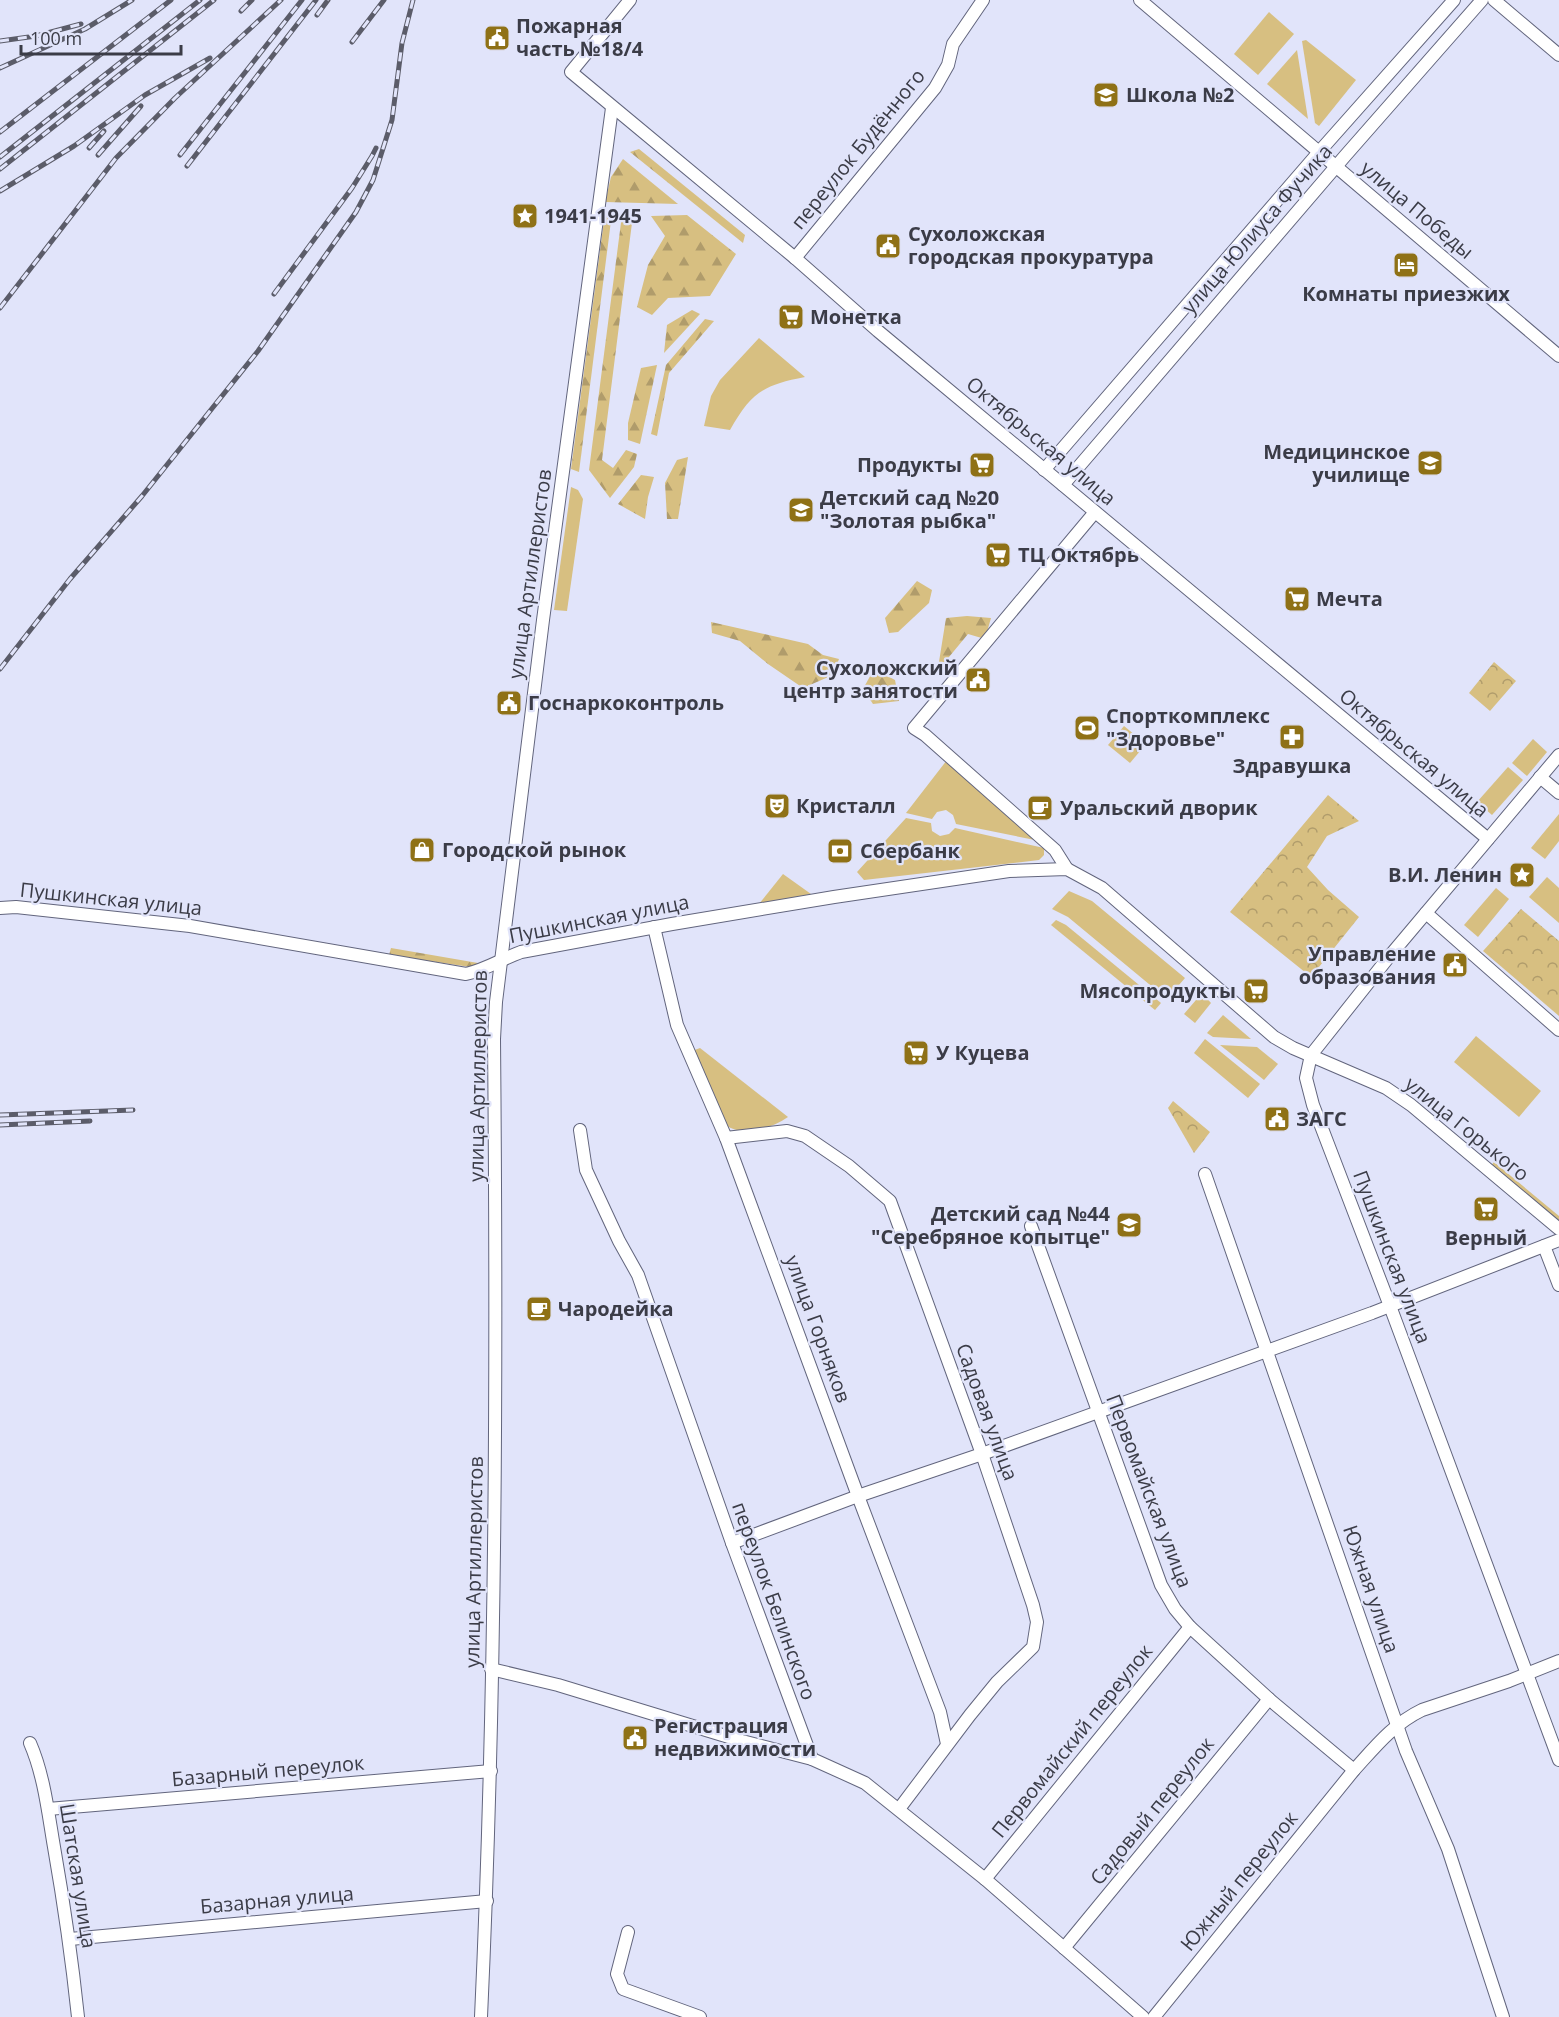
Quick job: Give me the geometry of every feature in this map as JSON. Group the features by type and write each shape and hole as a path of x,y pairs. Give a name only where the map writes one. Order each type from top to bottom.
{"street":[{"name":"Октябрьская улица","path":"630,0 571,72 795,258 1044,470 1488,839"},
{"name":"переулок Будённого","path":"795,258 935,88 948,65 953,45 983,0"},
{"name":"улица Победы","path":"1140,0 1559,356"},
{"name":"улица Юлиуса Фучика","path":"1044,470 1319,152 1454,0"},
{"name":"улица Юлиуса Фучика","path":"1063,485 1482,0"},
{"path":"1494,0 1559,55"},
{"name":"улица Артиллеристов","path":"481,2017 491,1771 496,1467 494,1039 499,960 612,108"},
{"path":"1095,512 914,728 925,735 1055,850 1067,869 1102,888 1274,1037 1311,1055 1426,913 1559,755"},
{"path":"1540,777 1559,793"},
{"name":"Пушкинская улица","path":"0,908 16,907 190,926 466,974 483,970 499,960 521,952 654,927 834,897 1009,872 1067,869"},
{"path":"1426,913 1559,1030"},
{"name":"улица Горняков","path":"654,927 677,1024 726,1138 940,1712 947,1744"},
{"name":"Пушкинская улица","path":"1311,1055 1306,1078 1314,1106 1559,1760"},
{"name":"улица Горького","path":"1311,1055 1386,1088 1411,1105 1559,1229"},
{"name":"переулок Белинского","path":"580,1130 586,1170 619,1241 638,1275 732,1543 812,1759"},
{"name":"Садовая улица","path":"726,1138 787,1131 805,1136 828,1150 890,1201 982,1454 1037,1622 1033,1647 997,1682 947,1744"},
{"name":"Южная улица","path":"1205,1174 1407,1751 1448,1849 1503,2017"},
{"name":"Первомайская улица","path":"1030,1226 1161,1586 1174,1609 1190,1627 1269,1699 1354,1770"},
{"path":"732,1543 1390,1306 1559,1240"},
{"path":"1544,1246 1559,1285"},
{"name":"Первомайский переулок","path":"985,1879 1190,1627"},
{"name":"Южный переулок","path":"1154,2017 1354,1770 1386,1734 1422,1710 1559,1661"},
{"path":"491,1669 558,1685 742,1741 812,1759 865,1783 985,1879 1143,2017"},
{"name":"Садовый переулок","path":"1064,1948 1269,1699"},
{"name":"Шатская улица","path":"30,1743 37,1759 48,1809 70,1939 78,2017"},
{"path":"899,1809 947,1744"},
{"name":"Базарный переулок","path":"48,1809 491,1771"},
{"name":"Базарная улица","path":"70,1939 486,1901"},
{"path":"628,1932 617,1974 623,1989 700,2017"}],"green space":[{"path":"1269,12 1294,34 1258,75 1234,54"},
{"path":"1306,40 1356,80 1319,126 1315,123 1302,41"},
{"path":"1297,50 1308,119 1267,84"},
{"path":"639,149 745,235 743,243 630,152"},
{"path":"623,159 678,204 605,202 611,177"},
{"path":"605,213 612,213 579,472 571,469"},
{"path":"622,215 633,215 602,460 613,468 626,450 637,454 634,467 610,498 589,470"},
{"path":"687,215 736,254 710,296 668,298 652,315 637,307 648,265 665,236 651,216"},
{"path":"692,310 700,314 664,353 667,325"},
{"path":"705,319 714,321 669,373 657,436 651,434 666,365"},
{"path":"759,338 805,377 779,383 760,393 745,407 730,430 704,426 711,396 720,380"},
{"path":"657,365 640,444 628,440 628,423 641,368"},
{"path":"688,457 678,519 667,519 665,483 677,460"},
{"path":"641,475 654,477 645,519 618,504"},
{"path":"571,487 578,490 583,499 567,611 554,610"},
{"path":"917,581 932,590 929,603 898,632 889,633 885,618"},
{"path":"967,616 991,618 985,639 968,634 949,657 946,673 938,668 946,618"},
{"path":"711,622 808,644 823,655 839,659 833,675 803,688 740,641 712,633"},
{"path":"1494,662 1516,681 1490,711 1469,693"},
{"path":"874,669 895,680 899,701 873,704 863,689"},
{"path":"1124,726 1146,744 1130,763 1108,745"},
{"path":"1533,739 1547,752 1527,776 1512,763"},
{"path":"947,760 1040,841 956,824 953,815 946,810 937,812 932,819 906,813"},
{"path":"1508,767 1523,780 1492,815 1477,802"},
{"path":"1328,795 1359,821 1327,836 1307,867 1328,890 1359,917 1311,977 1230,912"},
{"path":"1559,814 1559,841 1545,859 1531,848"},
{"path":"906,818 931,823 932,831 940,836 949,834 955,828 1044,848 1044,855 1039,860 864,880 857,872"},
{"path":"783,874 811,894 759,904"},
{"path":"1547,877 1559,888 1559,923 1529,897"},
{"path":"1496,888 1509,899 1478,937 1464,925"},
{"path":"1069,891 1092,901 1185,978 1167,999 1068,917 1052,909"},
{"path":"1521,909 1559,941 1559,1016 1483,951"},
{"path":"1056,920 1066,925 1161,1003 1155,1010 1051,925"},
{"path":"391,948 478,963 477,968 389,955"},
{"path":"1202,993 1211,1003 1195,1023 1184,1014"},
{"path":"1223,1015 1251,1039 1213,1037 1207,1033"},
{"path":"1476,1036 1541,1091 1519,1117 1454,1062"},
{"path":"1205,1039 1260,1084 1248,1098 1194,1053"},
{"path":"1220,1045 1257,1047 1278,1064 1264,1080"},
{"path":"700,1048 788,1117 765,1128 748,1131 731,1128 724,1124 692,1051"},
{"path":"1173,1101 1210,1132 1194,1153 1168,1108"},
{"path":"1494,1162 1559,1216 1559,1225 1490,1167"}],"railway":[{"path":"0,68 85,29 132,0"},
{"path":"0,132 171,0"},
{"path":"0,157 200,0"},
{"path":"0,169 214,0"},
{"path":"241,11 252,0"},
{"path":"0,308 116,158 175,98 281,0"},
{"path":"180,155 302,0"},
{"path":"187,166 316,0"},
{"path":"317,15 328,0"},
{"path":"352,42 384,0"},
{"path":"0,669 70,579 142,496 258,351 356,212 373,180 392,120 402,43 413,0"},
{"path":"0,41 36,36 81,24"},
{"path":"0,191 74,146 145,95 210,58"},
{"path":"98,155 141,106"},
{"path":"89,148 104,131"},
{"path":"274,294 352,188 376,148"},
{"path":"0,1115 133,1110"},
{"path":"0,1125 90,1121"}],"place":[{"name":"Пожарная часть №18/4","path":"497,38"},
{"name":"Школа №2","path":"1106,95"},
{"name":"1941-1945","path":"525,216"},
{"name":"Сухоложская городская прокуратура","path":"888,246"},
{"name":"Комнаты приезжих","path":"1406,265"},
{"name":"Монетка","path":"791,317"},
{"name":"Медицинское училище","path":"1430,463"},
{"name":"Продукты","path":"982,465"},
{"name":"Детский сад №20 \"Золотая рыбка\"","path":"801,510"},
{"name":"ТЦ Октябрь","path":"998,555"},
{"name":"Мечта","path":"1297,599"},
{"name":"Сухоложский центр занятости","path":"978,680"},
{"name":"Госнаркоконтроль","path":"509,703"},
{"name":"Спорткомплекс \"Здоровье\"","path":"1087,728"},
{"name":"Здравушка","path":"1292,737"},
{"name":"Кристалл","path":"777,806"},
{"name":"Уральский дворик","path":"1040,808"},
{"name":"Городской рынок","path":"422,850"},
{"name":"Сбербанк","path":"840,851"},
{"name":"В.И. Ленин","path":"1522,875"},
{"name":"Управление образования","path":"1455,965"},
{"name":"Мясопродукты","path":"1256,991"},
{"name":"У Куцева","path":"916,1053"},
{"name":"ЗАГС","path":"1277,1119"},
{"name":"Верный","path":"1486,1209"},
{"name":"Детский сад №44 \"Серебряное копытце\"","path":"1129,1225"},
{"name":"Чародейка","path":"539,1309"},
{"name":"Регистрация недвижимости","path":"635,1738"}]}
